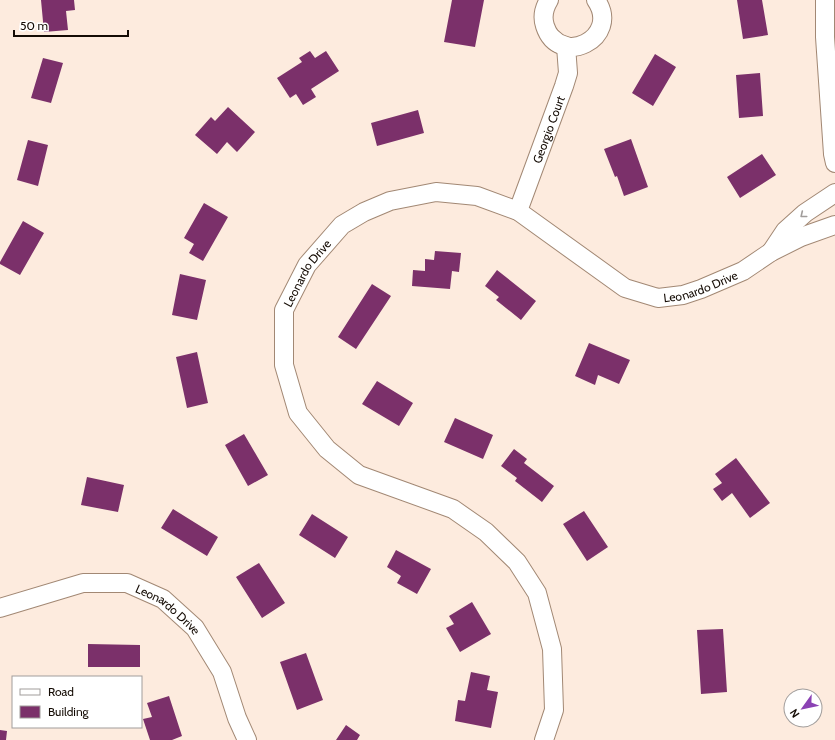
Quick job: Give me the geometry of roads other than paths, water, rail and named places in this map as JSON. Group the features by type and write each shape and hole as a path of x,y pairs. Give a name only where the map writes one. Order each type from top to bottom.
{"street":[{"path":"550,0 546,5 544,13 546,31 558,43 575,47 584,45 591,41 601,27 601,9 596,0"},
{"path":"825,0 825,37 833,154 835,162"},
{"name":"Georgio Court","path":"518,211 568,73 566,46"},
{"name":"Leonardo Drive","path":"544,740 554,710 552,649 537,593 517,562 486,532 453,509 359,475 327,449 298,413 284,365 284,310 307,266 342,225 364,212 390,201 436,192 477,196 518,211 625,288 658,298 683,295 701,289 742,271 772,252 802,237 835,225"},
{"name":"Leonardo Drive","path":"772,252 785,231 805,213 835,193"},
{"name":"Leonardo Drive","path":"0,608 83,583 127,583 163,599 195,628 222,672 237,718 247,740"}]}
